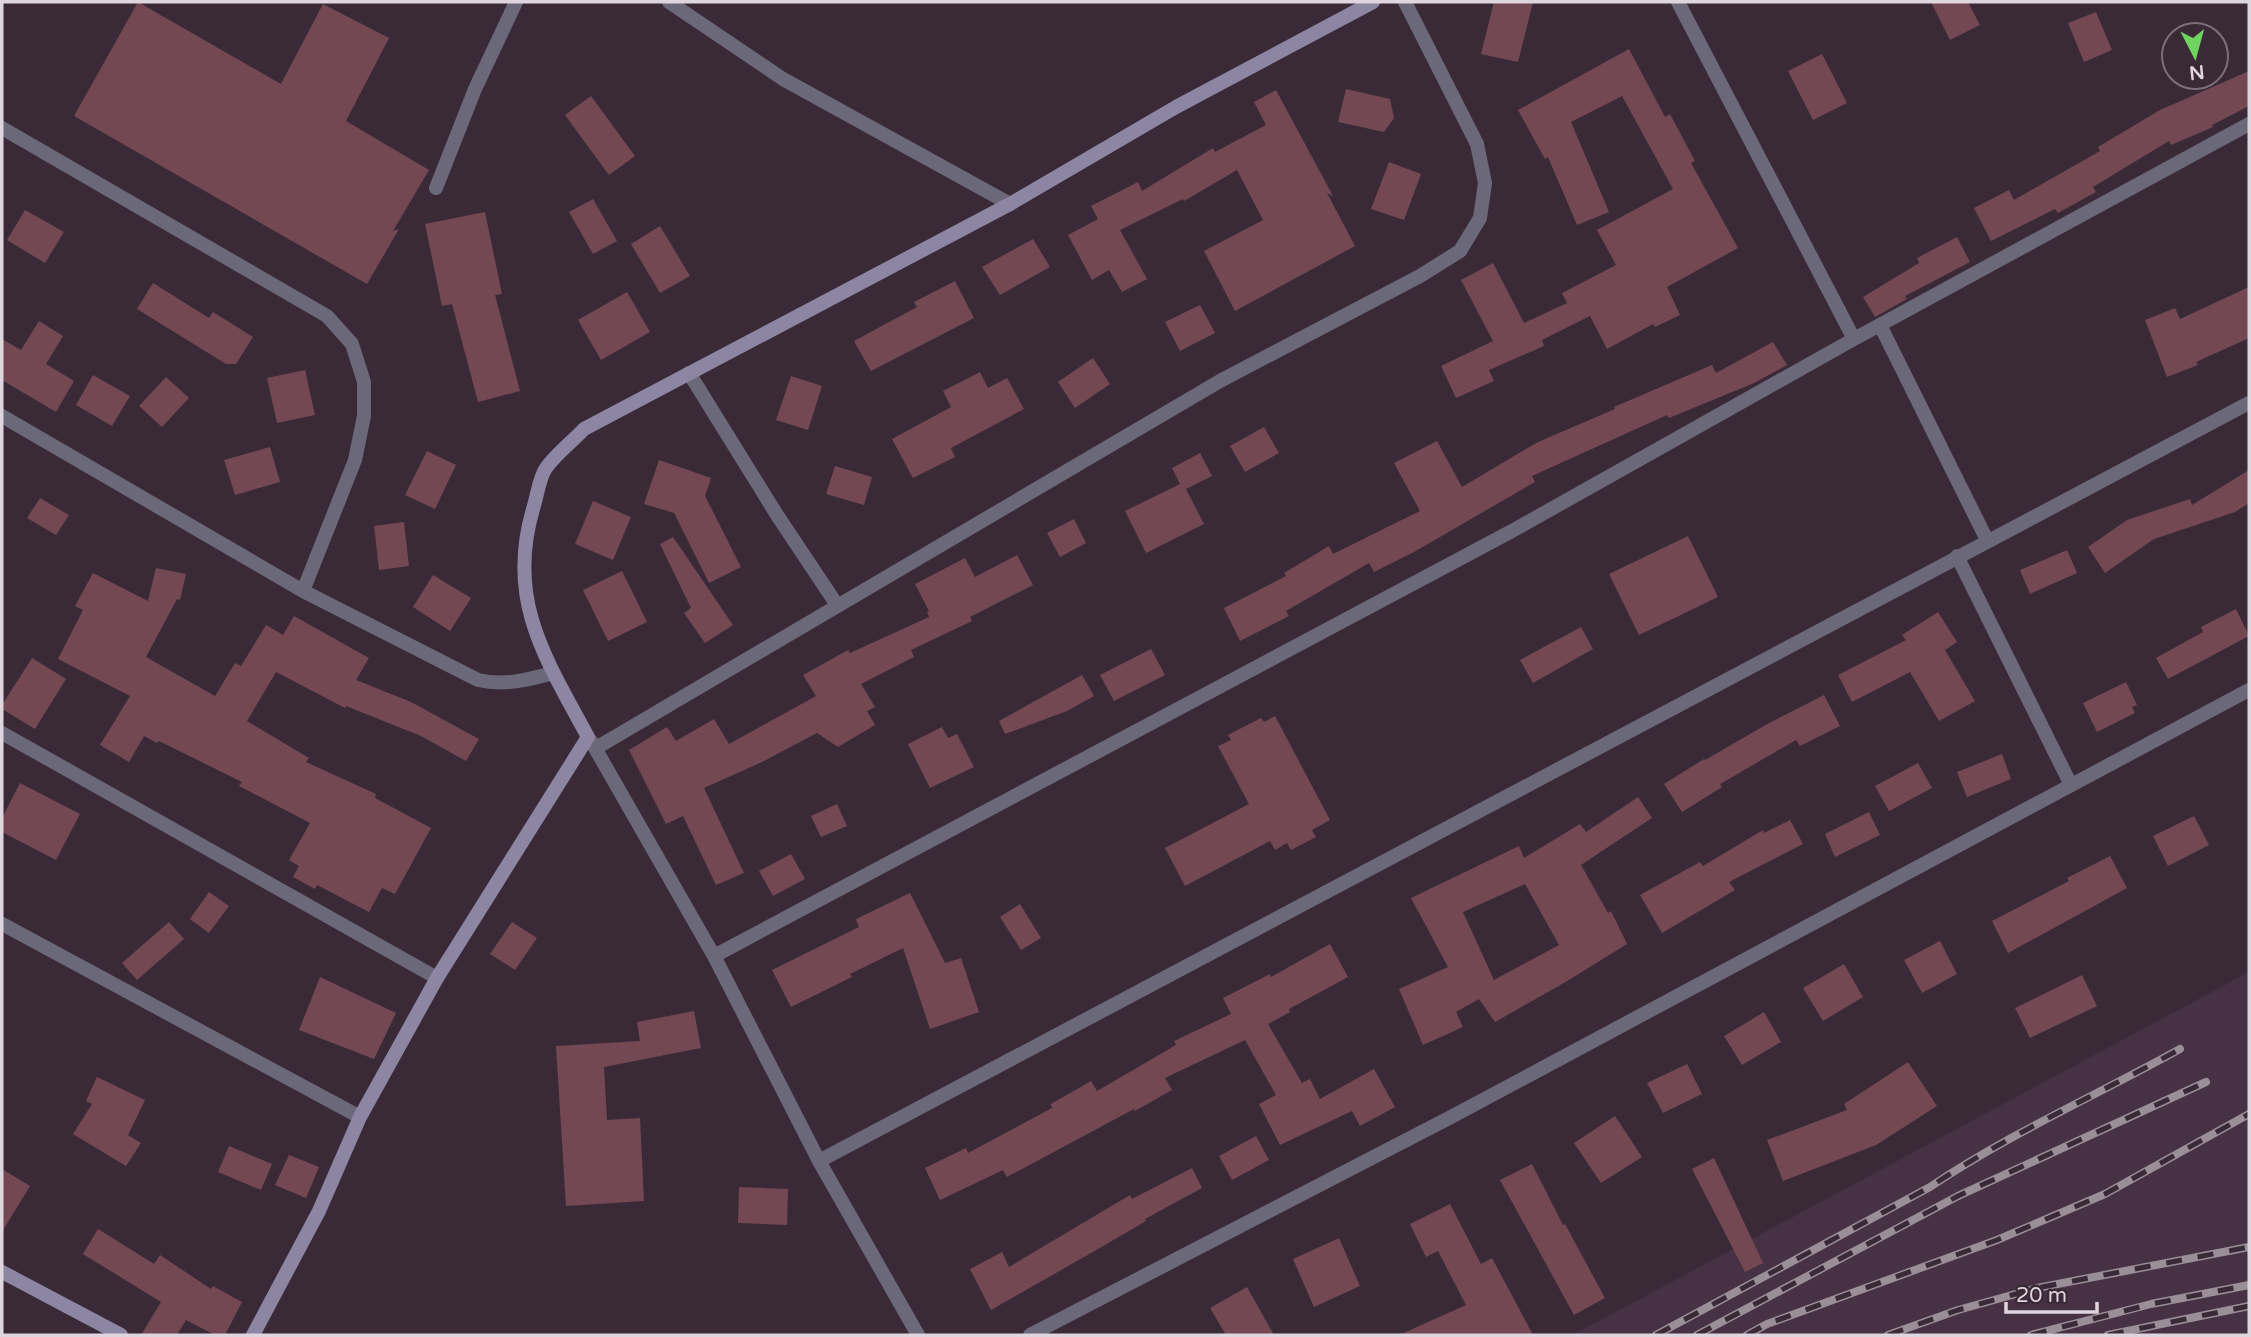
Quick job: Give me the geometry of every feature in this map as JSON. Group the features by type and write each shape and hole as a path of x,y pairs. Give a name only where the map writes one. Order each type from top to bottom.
{"street":[{"path":"436,188 475,89 516,2"},
{"path":"669,2 783,79 1010,204"},
{"path":"918,1335 819,1161 714,956 553,673 532,625 523,579 528,524 545,469 584,429 1010,204 1176,107 1373,2"},
{"path":"253,1335 319,1211 360,1117 436,978 592,743 837,605 1220,381 1420,276 1460,251 1480,218 1485,183 1477,144 1405,2"},
{"path":"1678,2 1854,339"},
{"path":"714,956 1500,538 1854,339 2249,124"},
{"path":"2,128 327,316 352,344 364,382 364,416 355,460 303,591"},
{"path":"1880,325 1987,540"},
{"path":"689,373 777,515 837,605"},
{"path":"819,1161 2249,403"},
{"path":"2,416 303,591 478,680 496,684 516,683 553,673"},
{"path":"1957,556 2071,785"},
{"path":"1031,1335 1451,1117 2249,690"},
{"path":"2,733 436,978"},
{"path":"2,924 360,1117"},
{"path":"2,1272 121,1335"}],"shaded area":[{"path":"2249,972 2249,1335 1573,1335"}],"building":[{"path":"138,2 281,84 323,4 389,38 346,121 429,170 393,231 399,229 367,284 74,116"},
{"path":"1494,2 1533,2 1518,62 1481,54"},
{"path":"1931,2 1968,2 1980,25 1950,40"},
{"path":"2096,12 2112,50 2084,62 2068,23"},
{"path":"1629,49 1665,117 1670,114 1695,161 1691,163 1738,248 1667,287 1680,315 1655,327 1653,324 1607,349 1590,316 1542,340 1544,346 1489,370 1494,381 1456,398 1441,366 1493,341 1461,280 1493,263 1524,323 1567,303 1562,293 1616,265 1597,230 1673,189 1622,96 1571,122 1609,212 1577,225 1548,157 1545,159 1518,110"},
{"path":"1822,54 1847,103 1813,120 1788,71"},
{"path":"2249,71 2249,106 2212,125 2213,127 2171,145 2169,141 2093,187 2096,192 2058,213 2055,209 1991,241 1974,208 2009,190 2014,200 2100,151 2098,147 2160,110 2203,91 2230,91 2230,79"},
{"path":"1346,89 1390,99 1394,118 1384,132 1338,122"},
{"path":"1276,90 1333,196 1327,193 1355,246 1235,311 1204,251 1263,220 1237,170 1184,201 1183,199 1120,230 1147,279 1122,292 1109,270 1092,280 1068,235 1098,219 1091,206 1138,182 1142,191 1213,148 1215,152 1266,125 1254,102"},
{"path":"591,96 635,156 609,175 565,115"},
{"path":"1389,162 1421,174 1404,220 1371,209"},
{"path":"593,199 617,241 593,254 569,212"},
{"path":"25,210 64,232 45,263 7,240"},
{"path":"485,212 502,294 495,295 520,391 478,402 452,304 442,306 425,224"},
{"path":"660,226 690,276 660,293 631,244"},
{"path":"1957,237 1970,262 1905,296 1907,299 1875,317 1863,297 1919,263 1917,258"},
{"path":"1033,239 1050,267 1000,295 982,267"},
{"path":"955,281 974,318 871,371 854,341 917,307 914,302"},
{"path":"153,283 209,318 213,312 253,337 236,364 226,364 137,309"},
{"path":"2249,287 2249,338 2196,362 2198,365 2167,377 2145,320 2175,308 2180,319"},
{"path":"627,292 650,332 601,360 578,320"},
{"path":"1200,305 1215,333 1180,351 1165,322"},
{"path":"39,321 63,336 46,364 74,381 56,412 2,380 2,339 21,350"},
{"path":"1773,342 1787,365 1754,383 1669,418 1667,415 1532,476 1535,482 1414,552 1374,572 1369,563 1286,611 1289,616 1240,641 1224,608 1286,576 1284,573 1329,546 1333,554 1420,511 1394,463 1437,441 1462,487 1538,442 1712,365 1716,373"},
{"path":"1093,358 1110,384 1075,408 1058,382"},
{"path":"305,370 315,415 277,423 267,378"},
{"path":"980,372 988,388 1007,378 1024,409 951,448 955,457 913,478 892,439 951,407 943,391"},
{"path":"93,375 130,396 112,426 76,405"},
{"path":"791,376 822,386 808,430 776,420"},
{"path":"166,377 189,398 162,427 139,406"},
{"path":"1264,427 1279,453 1245,472 1230,446"},
{"path":"270,447 280,482 235,495 224,460"},
{"path":"427,451 456,465 435,509 405,495"},
{"path":"1200,453 1212,476 1186,489 1204,524 1146,553 1125,511 1180,484 1172,468"},
{"path":"659,460 711,478 705,496 741,567 709,583 674,513 644,504"},
{"path":"835,466 872,477 864,505 826,494"},
{"path":"2249,470 2249,503 2235,512 2154,539 2105,573 2088,547 2127,520 2190,499 2192,505"},
{"path":"40,498 69,515 56,535 27,518"},
{"path":"593,501 631,517 613,560 575,544"},
{"path":"1074,519 1086,543 1060,557 1047,533"},
{"path":"404,522 409,566 379,570 374,526"},
{"path":"1688,536 1718,597 1639,635 1609,574"},
{"path":"673,537 733,625 705,643 684,613 691,608 660,544"},
{"path":"2067,550 2077,573 2030,594 2020,570"},
{"path":"1017,555 1033,585 970,617 972,621 911,650 914,657 861,684 875,707 867,711 875,725 838,747 817,733 704,788 744,873 716,885 683,816 666,824 629,750 667,727 676,741 714,719 729,744 816,696 803,675 848,650 850,653 929,617 929,611 915,584 965,558 975,577"},
{"path":"156,568 186,574 180,600 177,599 146,657 215,696 235,663 241,666 266,625 283,635 294,616 369,658 356,680 411,702 479,739 466,761 421,736 346,706 345,708 276,672 247,721 309,758 306,762 376,794 375,798 431,828 395,894 382,888 369,912 317,885 315,889 293,877 299,866 289,860 310,823 239,786 242,782 159,741 157,743 144,736 129,762 100,745 130,696 58,659 83,610 75,606 93,573 148,601"},
{"path":"622,571 647,622 608,641 583,590"},
{"path":"433,575 471,598 450,631 413,607"},
{"path":"2236,609 2249,636 2168,679 2156,658 2203,632 2201,627"},
{"path":"1938,612 1957,642 1945,650 1975,701 1939,721 1910,672 1852,702 1838,675 1906,640 1902,635"},
{"path":"1581,627 1593,649 1533,683 1520,660"},
{"path":"1151,649 1165,675 1114,701 1100,675"},
{"path":"32,658 66,679 35,729 2,709"},
{"path":"1082,675 1094,696 1067,711 1005,734 999,721"},
{"path":"2126,682 2137,705 2132,707 2135,713 2097,732 2083,703"},
{"path":"1824,695 1840,726 1800,746 1796,740 1720,784 1722,787 1682,812 1664,784 1704,759"},
{"path":"1275,716 1330,820 1312,830 1316,837 1291,850 1287,843 1275,850 1270,841 1185,886 1165,848 1249,804 1218,746 1231,740 1228,735 1261,718 1264,722"},
{"path":"942,727 948,738 957,734 974,767 930,788 908,744"},
{"path":"2002,754 2011,779 1967,797 1957,772"},
{"path":"1918,763 1932,788 1889,811 1875,786"},
{"path":"20,783 80,814 56,860 2,832 2,818"},
{"path":"1638,797 1652,818 1581,865 1608,913 1611,911 1627,944 1495,1022 1479,999 1456,1012 1463,1027 1423,1045 1399,989 1448,967 1411,898 1519,846 1524,858 1580,824 1586,832","holes":["1525,884 1559,945 1494,980 1463,912"]},
{"path":"837,804 847,826 821,837 811,816"},
{"path":"1869,812 1880,835 1835,857 1825,834"},
{"path":"2194,816 2209,845 2168,866 2153,836"},
{"path":"1790,820 1803,844 1729,882 1735,890 1662,933 1640,895 1700,862 1703,866 1763,830 1764,833"},
{"path":"791,854 805,879 773,896 759,871"},
{"path":"2110,856 2127,888 2008,953 1992,921 2069,881 2067,878"},
{"path":"209,892 229,906 209,933 190,919"},
{"path":"910,893 945,963 961,958 979,1012 930,1029 903,948 791,1007 772,970 859,927 856,919"},
{"path":"1020,904 1041,938 1021,950 1000,917"},
{"path":"169,922 184,939 137,980 122,963"},
{"path":"512,922 537,938 515,970 490,954"},
{"path":"1940,941 1957,974 1922,993 1904,960"},
{"path":"1330,944 1348,977 1289,1009 1290,1012 1268,1024 1302,1083 1310,1079 1320,1099 1374,1069 1395,1107 1360,1126 1352,1111 1280,1145 1259,1104 1276,1095 1245,1040 1165,1078 1172,1090 1135,1111 1134,1109 1007,1177 1003,1170 940,1200 925,1168 966,1148 968,1153 1052,1108 1051,1104 1091,1081 1097,1091 1176,1045 1174,1041 1231,1014 1223,998 1270,974 1271,977"},
{"path":"1844,964 1863,997 1823,1021 1803,988"},
{"path":"2082,975 2097,1006 2030,1038 2015,1008"},
{"path":"320,977 396,1013 374,1059 299,1030"},
{"path":"694,1011 701,1048 604,1067 607,1120 640,1118 644,1201 566,1206 556,1046 640,1041 637,1022"},
{"path":"1764,1012 1781,1042 1742,1065 1724,1036"},
{"path":"1908,1062 1937,1106 1876,1145 1783,1181 1767,1140 1847,1110 1844,1104"},
{"path":"1687,1064 1702,1094 1663,1113 1647,1083"},
{"path":"97,1077 145,1100 128,1135 141,1143 126,1166 73,1134 92,1104 86,1101"},
{"path":"1615,1116 1642,1157 1601,1183 1574,1143"},
{"path":"1256,1136 1269,1160 1232,1180 1219,1156"},
{"path":"229,1146 272,1164 261,1190 218,1172"},
{"path":"289,1155 319,1167 306,1198 275,1185"},
{"path":"1714,1158 1763,1263 1745,1272 1692,1169"},
{"path":"1532,1164 1605,1298 1574,1315 1500,1180"},
{"path":"1192,1168 1202,1188 991,1310 970,1269 1002,1252 1009,1267 1130,1195 1132,1199"},
{"path":"2,1169 30,1186 2,1232"},
{"path":"739,1187 788,1189 787,1225 738,1223"},
{"path":"1450,1204 1481,1264 1492,1258 1533,1335 1399,1335 1466,1305 1438,1251 1426,1257 1410,1224"},
{"path":"98,1229 154,1264 160,1255 211,1289 213,1286 242,1302 225,1335 215,1335 186,1320 177,1335 141,1335 161,1302 83,1254"},
{"path":"1339,1238 1360,1286 1314,1307 1293,1259"},
{"path":"1247,1287 1274,1335 1226,1335 1210,1308"}],"railway":[{"path":"1656,1335 1930,1187 2022,1132 2180,1049"},
{"path":"1697,1335 1958,1196 2206,1082"},
{"path":"1747,1335 1767,1324 1997,1240 2105,1194 2249,1114"},
{"path":"1888,1335 1958,1310 2037,1288 2249,1247"},
{"path":"2031,1335 2151,1304 2249,1285"},
{"path":"2108,1335 2249,1306"}]}
